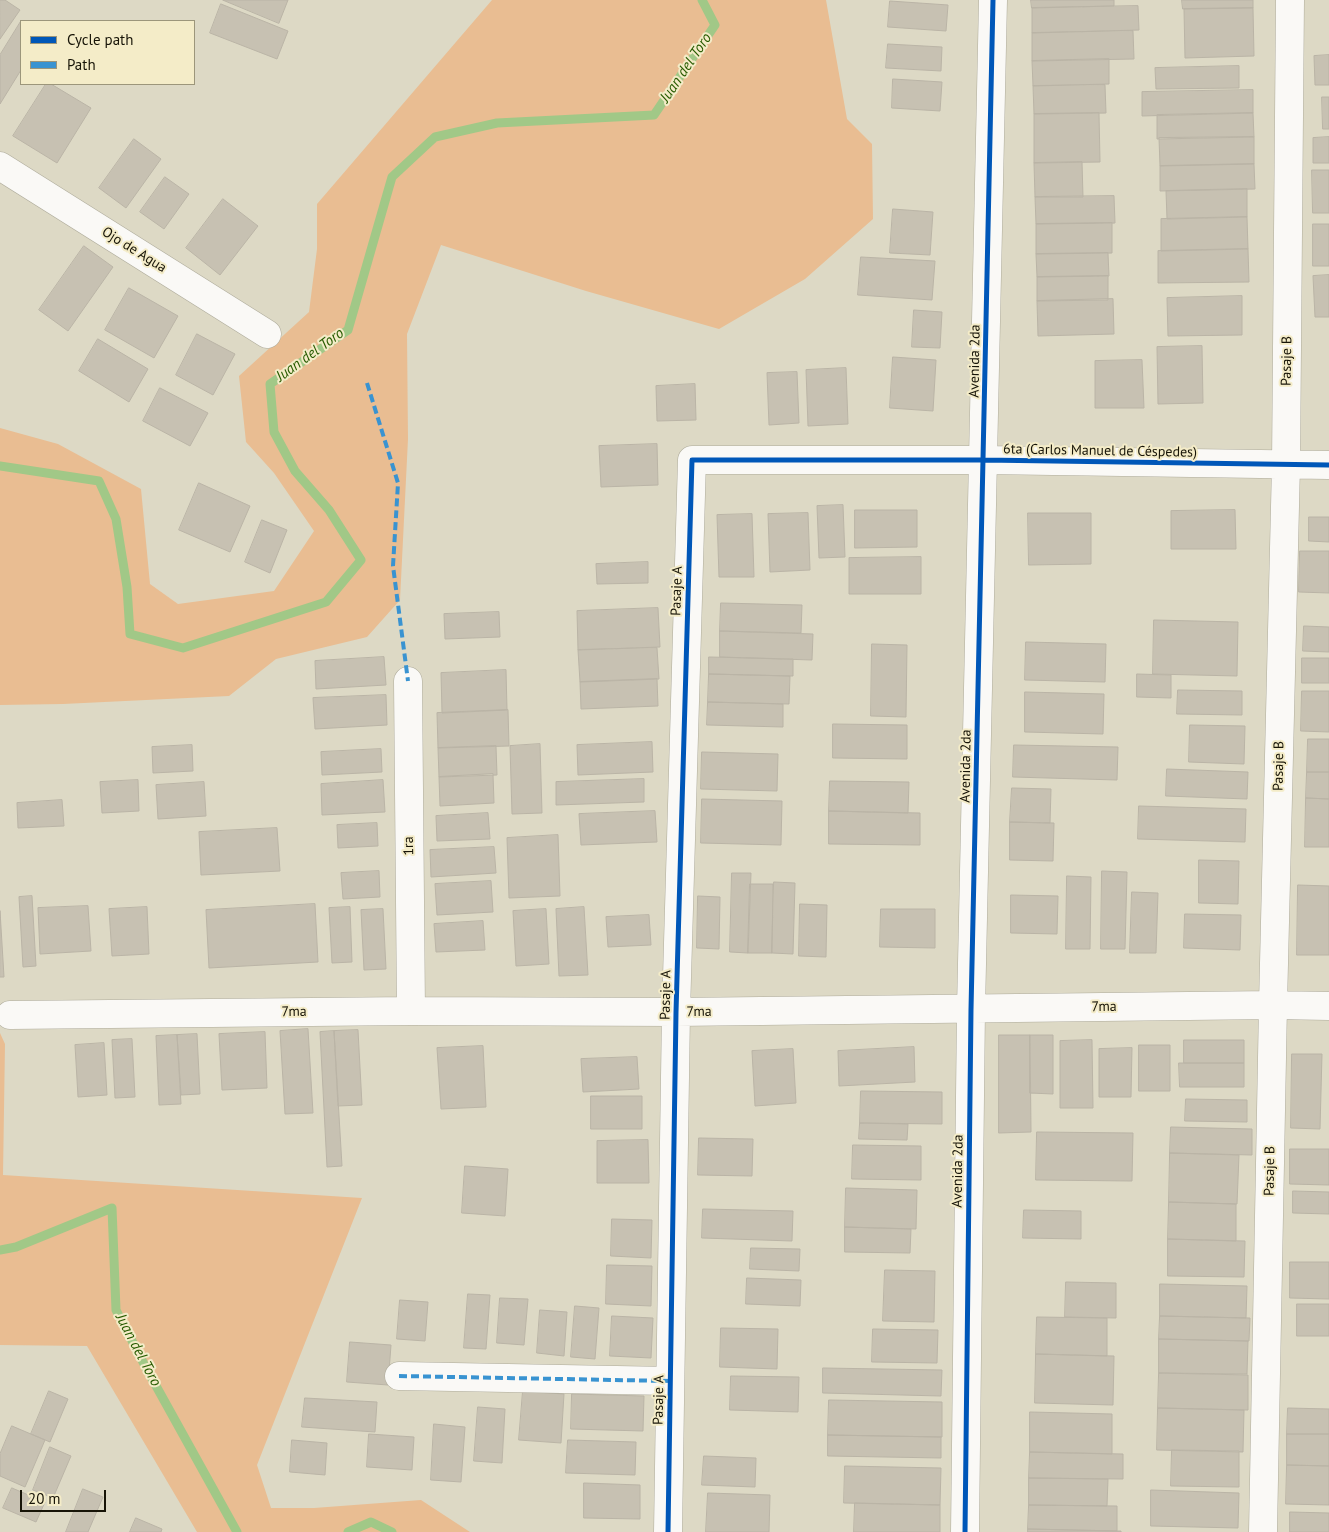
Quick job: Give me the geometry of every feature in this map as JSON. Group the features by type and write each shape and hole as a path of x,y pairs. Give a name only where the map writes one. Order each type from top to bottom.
{"street":[{"name":"Avenida 2da","path":"965,1532 971,1008 993,0"},
{"name":"Pasaje B","path":"1264,1532 1273,1005 1286,465 1290,0"},
{"name":"Ojo de Agua","path":"0,166 267,334"},
{"name":"6ta (Carlos Manuel de Céspedes)","path":"692,460 984,460 1329,465"},
{"name":"Pasaje A","path":"668,1532 676,1012 692,460"},
{"name":"1ra","path":"408,681 410,1011"},
{"name":"7ma","path":"10,1015 410,1011 676,1012 1273,1005 1329,1006"},
{"path":"398,1376 670,1381"}],"shaded area":[{"path":"492,0 826,0 847,119 872,144 873,219 805,279 719,329 586,291 441,245 407,334 408,439 400,600 367,637 276,659 229,696 0,705 0,428 58,444 141,489 150,584 178,604 274,591 314,531 274,473 246,442 239,376 309,312 317,249 317,204"},
{"path":"0,1033 5,1044 3,1175 362,1198 257,1465 271,1508 314,1508 421,1500 470,1532 197,1532 87,1346 0,1345"}],"building":[{"path":"0,0 5,0 20,10 0,39"},
{"path":"223,0 288,0 279,23"},
{"path":"1031,0 1114,0 1114,6 1032,8"},
{"path":"1182,0 1253,0 1253,8 1183,9"},
{"path":"890,1 948,5 946,31 888,27"},
{"path":"221,4 288,31 277,59 210,33"},
{"path":"1138,6 1139,30 1032,33 1032,8"},
{"path":"1253,8 1254,56 1185,58 1184,9"},
{"path":"20,23 20,72 0,104 0,55"},
{"path":"1133,31 1134,59 1032,61 1032,33"},
{"path":"888,44 942,47 941,71 886,68"},
{"path":"1329,55 1329,85 1315,85 1314,56"},
{"path":"1109,59 1109,84 1033,86 1032,61"},
{"path":"1239,66 1239,88 1156,89 1155,68"},
{"path":"893,79 942,82 940,111 892,108"},
{"path":"45,85 53,85 91,108 57,163 13,136"},
{"path":"1105,85 1106,113 1034,114 1033,86"},
{"path":"1253,90 1253,113 1142,116 1142,92"},
{"path":"1322,97 1329,97 1329,129 1323,129"},
{"path":"1099,113 1100,162 1034,163 1034,114"},
{"path":"1253,113 1254,137 1157,139 1157,115"},
{"path":"1254,137 1254,164 1160,166 1159,138"},
{"path":"1329,137 1329,163 1313,163 1313,138"},
{"path":"134,139 161,159 126,208 99,188"},
{"path":"1082,162 1083,197 1035,197 1034,163"},
{"path":"1254,164 1255,189 1160,191 1160,166"},
{"path":"1312,170 1329,170 1329,213 1313,213"},
{"path":"165,177 189,194 164,229 140,212"},
{"path":"1247,189 1247,217 1167,219 1166,191"},
{"path":"1114,196 1115,223 1036,224 1035,197"},
{"path":"223,199 258,226 220,275 186,248"},
{"path":"893,209 933,212 930,255 890,253"},
{"path":"1247,217 1248,249 1161,251 1161,219"},
{"path":"1112,223 1112,253 1036,254 1036,224"},
{"path":"1313,224 1329,224 1329,266 1313,266"},
{"path":"84,246 113,267 68,331 39,310"},
{"path":"1248,249 1249,282 1158,283 1158,251"},
{"path":"1108,253 1109,276 1037,277 1036,254"},
{"path":"861,257 935,261 932,300 858,295"},
{"path":"1329,275 1329,317 1315,317 1313,276"},
{"path":"1108,276 1108,300 1037,301 1037,277"},
{"path":"129,288 178,316 154,358 105,330"},
{"path":"1242,296 1242,335 1168,336 1167,298"},
{"path":"1113,299 1114,334 1038,336 1037,301"},
{"path":"914,310 942,312 940,348 912,347"},
{"path":"197,334 235,354 213,395 176,375"},
{"path":"98,339 148,369 129,402 79,371"},
{"path":"1202,346 1203,403 1158,404 1157,347"},
{"path":"893,357 936,360 933,411 890,408"},
{"path":"1142,360 1144,408 1095,408 1095,361"},
{"path":"846,368 848,424 808,426 806,370"},
{"path":"797,372 799,423 769,425 767,373"},
{"path":"695,384 696,420 657,421 656,386"},
{"path":"160,388 208,413 190,446 143,421"},
{"path":"657,444 658,485 601,487 599,446"},
{"path":"199,483 250,506 230,552 179,530"},
{"path":"843,505 845,557 819,558 817,506"},
{"path":"855,510 917,510 917,547 855,548"},
{"path":"1235,510 1236,549 1171,549 1171,511"},
{"path":"808,513 810,570 770,572 768,514"},
{"path":"1028,513 1091,513 1091,564 1029,565"},
{"path":"752,514 754,577 719,577 717,515"},
{"path":"1309,517 1329,517 1329,542 1309,541"},
{"path":"262,520 287,530 270,573 245,562"},
{"path":"1300,551 1329,551 1329,593 1299,592"},
{"path":"921,557 921,594 849,594 849,558"},
{"path":"648,562 648,583 597,584 596,564"},
{"path":"721,603 802,605 801,633 720,631"},
{"path":"658,608 660,647 578,650 577,611"},
{"path":"499,612 500,637 445,639 444,614"},
{"path":"1154,620 1238,622 1237,676 1153,674"},
{"path":"1304,626 1329,627 1329,652 1303,651"},
{"path":"720,631 813,634 812,660 720,657"},
{"path":"1026,642 1106,644 1105,682 1025,680"},
{"path":"872,644 907,645 906,717 871,716"},
{"path":"657,648 659,679 580,682 578,650"},
{"path":"384,657 386,685 316,689 315,661"},
{"path":"709,657 793,659 793,676 709,674"},
{"path":"1302,658 1329,658 1329,683 1302,683"},
{"path":"506,670 507,710 442,713 441,673"},
{"path":"709,674 790,676 789,704 708,702"},
{"path":"1137,674 1171,675 1171,698 1137,697"},
{"path":"657,679 658,706 581,709 580,682"},
{"path":"1178,690 1242,691 1242,715 1177,714"},
{"path":"1302,691 1329,691 1329,732 1301,731"},
{"path":"1025,692 1104,694 1103,734 1025,732"},
{"path":"386,695 387,725 315,729 313,698"},
{"path":"708,702 783,704 783,727 707,725"},
{"path":"508,710 509,746 438,748 437,713"},
{"path":"833,724 907,725 907,759 833,758"},
{"path":"1190,725 1245,726 1244,764 1189,762"},
{"path":"1308,739 1329,739 1329,772 1307,772"},
{"path":"652,742 653,772 578,775 577,745"},
{"path":"540,744 542,813 512,814 510,746"},
{"path":"192,745 193,771 153,773 152,747"},
{"path":"1014,745 1118,747 1117,780 1013,777"},
{"path":"496,746 497,775 439,777 438,748"},
{"path":"381,749 382,772 322,775 321,752"},
{"path":"702,752 778,754 777,791 701,789"},
{"path":"1167,769 1248,772 1247,799 1166,796"},
{"path":"1307,772 1329,772 1329,799 1306,798"},
{"path":"493,774 494,803 440,806 439,777"},
{"path":"644,779 644,802 556,805 556,782"},
{"path":"138,780 139,811 102,813 100,782"},
{"path":"383,780 385,812 322,815 321,784"},
{"path":"830,781 909,782 908,813 829,811"},
{"path":"204,782 206,816 158,819 156,785"},
{"path":"1012,788 1051,789 1050,823 1010,822"},
{"path":"1306,798 1329,799 1329,847 1305,847"},
{"path":"702,799 782,801 781,845 701,843"},
{"path":"62,800 64,826 18,828 17,803"},
{"path":"1139,806 1246,809 1245,842 1138,839"},
{"path":"655,811 657,842 581,845 579,814"},
{"path":"829,811 920,813 920,845 829,844"},
{"path":"488,813 490,839 437,841 436,816"},
{"path":"1010,822 1054,823 1053,861 1010,860"},
{"path":"377,823 378,846 338,848 337,825"},
{"path":"277,828 280,871 201,875 199,832"},
{"path":"558,835 560,896 509,898 507,838"},
{"path":"494,847 496,873 431,877 430,850"},
{"path":"1199,860 1239,861 1238,904 1199,903"},
{"path":"379,871 380,897 343,899 341,873"},
{"path":"1102,871 1127,872 1125,949 1101,949"},
{"path":"732,873 751,873 748,953 730,952"},
{"path":"1067,876 1091,877 1090,949 1066,949"},
{"path":"491,881 493,912 437,915 435,884"},
{"path":"774,882 795,883 793,954 772,953"},
{"path":"750,884 773,884 772,953 748,953"},
{"path":"1298,885 1329,886 1329,955 1297,955"},
{"path":"1132,892 1158,893 1156,953 1130,953"},
{"path":"1011,895 1058,896 1057,934 1011,933"},
{"path":"32,896 36,966 23,967 19,897"},
{"path":"698,896 720,897 719,949 697,948"},
{"path":"315,904 318,962 209,968 206,910"},
{"path":"800,904 827,905 826,957 799,956"},
{"path":"88,906 91,951 40,954 38,908"},
{"path":"147,907 149,954 112,956 109,909"},
{"path":"350,907 352,962 332,963 329,908"},
{"path":"584,907 588,975 559,976 556,909"},
{"path":"383,909 386,969 364,970 361,910"},
{"path":"546,909 549,964 516,966 513,911"},
{"path":"881,909 935,909 935,948 880,947"},
{"path":"0,911 4,977 0,977"},
{"path":"1185,914 1241,915 1240,950 1184,948"},
{"path":"649,915 651,945 608,947 606,917"},
{"path":"483,921 485,950 436,952 434,924"},
{"path":"308,1029 313,1113 285,1114 280,1031"},
{"path":"358,1030 362,1105 338,1106 334,1031"},
{"path":"334,1031 342,1166 327,1167 320,1032"},
{"path":"265,1032 267,1088 222,1090 219,1034"},
{"path":"197,1034 200,1094 181,1095 177,1035"},
{"path":"177,1035 181,1104 159,1105 156,1036"},
{"path":"999,1035 1030,1035 1031,1132 999,1133"},
{"path":"1030,1035 1053,1035 1053,1094 1030,1093"},
{"path":"132,1039 135,1097 115,1098 112,1040"},
{"path":"1092,1040 1093,1108 1060,1108 1060,1041"},
{"path":"1184,1040 1244,1040 1244,1063 1184,1063"},
{"path":"104,1043 107,1095 78,1097 75,1045"},
{"path":"1139,1045 1170,1045 1170,1091 1139,1091"},
{"path":"483,1046 486,1107 441,1109 437,1048"},
{"path":"914,1047 915,1082 839,1086 838,1051"},
{"path":"1132,1048 1131,1097 1099,1097 1099,1049"},
{"path":"793,1049 796,1103 755,1106 752,1051"},
{"path":"1292,1054 1322,1054 1320,1129 1291,1128"},
{"path":"637,1057 639,1089 583,1092 581,1059"},
{"path":"1179,1063 1244,1063 1244,1087 1180,1087"},
{"path":"861,1091 942,1092 942,1124 860,1123"},
{"path":"591,1096 642,1096 642,1129 591,1129"},
{"path":"1186,1099 1247,1100 1247,1122 1185,1121"},
{"path":"860,1123 908,1124 907,1140 859,1139"},
{"path":"1171,1127 1252,1129 1252,1155 1170,1153"},
{"path":"1037,1132 1133,1133 1132,1181 1036,1180"},
{"path":"699,1138 753,1139 752,1176 698,1175"},
{"path":"648,1140 649,1183 597,1183 597,1141"},
{"path":"853,1145 921,1146 921,1180 852,1179"},
{"path":"1290,1149 1329,1149 1329,1185 1290,1184"},
{"path":"1170,1153 1239,1155 1237,1204 1169,1202"},
{"path":"465,1166 508,1169 505,1216 462,1213"},
{"path":"846,1188 917,1190 916,1229 845,1227"},
{"path":"1293,1191 1329,1192 1329,1214 1293,1213"},
{"path":"1169,1202 1236,1204 1236,1241 1168,1239"},
{"path":"703,1209 793,1211 792,1241 702,1238"},
{"path":"1024,1210 1081,1211 1081,1239 1023,1238"},
{"path":"612,1219 652,1220 651,1258 611,1256"},
{"path":"845,1227 911,1229 910,1253 845,1252"},
{"path":"1168,1239 1245,1241 1244,1277 1168,1276"},
{"path":"751,1248 800,1249 799,1271 750,1269"},
{"path":"1290,1262 1329,1262 1329,1299 1290,1298"},
{"path":"607,1265 652,1266 651,1306 606,1304"},
{"path":"885,1270 935,1271 934,1322 883,1321"},
{"path":"747,1278 801,1280 800,1306 746,1304"},
{"path":"1066,1282 1116,1283 1116,1318 1065,1317"},
{"path":"1160,1284 1247,1286 1246,1318 1160,1316"},
{"path":"468,1294 490,1295 486,1349 464,1348"},
{"path":"500,1298 528,1299 524,1345 497,1343"},
{"path":"400,1300 428,1302 425,1341 397,1339"},
{"path":"1297,1304 1329,1304 1329,1336 1297,1336"},
{"path":"575,1306 599,1308 595,1359 571,1357"},
{"path":"540,1310 567,1312 564,1356 537,1353"},
{"path":"612,1316 653,1318 651,1358 610,1356"},
{"path":"1160,1316 1250,1318 1249,1341 1159,1339"},
{"path":"1037,1317 1107,1318 1107,1356 1036,1354"},
{"path":"721,1328 778,1329 777,1369 720,1367"},
{"path":"873,1329 938,1330 937,1363 872,1362"},
{"path":"1159,1339 1248,1341 1247,1374 1159,1373"},
{"path":"350,1342 391,1345 388,1385 347,1382"},
{"path":"1036,1354 1114,1356 1113,1405 1035,1403"},
{"path":"823,1368 942,1370 941,1396 823,1393"},
{"path":"1159,1373 1248,1375 1248,1410 1158,1408"},
{"path":"731,1376 799,1377 798,1412 730,1410"},
{"path":"49,1391 68,1399 50,1442 31,1434"},
{"path":"523,1391 564,1394 561,1443 519,1440"},
{"path":"572,1394 644,1396 643,1431 571,1429"},
{"path":"305,1398 377,1402 375,1432 302,1427"},
{"path":"829,1400 942,1402 942,1437 828,1435"},
{"path":"478,1407 505,1409 502,1463 474,1461"},
{"path":"1158,1408 1244,1410 1243,1452 1157,1450"},
{"path":"1288,1408 1329,1409 1329,1434 1287,1434"},
{"path":"1030,1412 1112,1414 1112,1454 1030,1452"},
{"path":"434,1424 465,1427 461,1482 431,1480"},
{"path":"12,1426 45,1440 25,1487 0,1476 0,1454"},
{"path":"369,1434 414,1437 412,1470 367,1467"},
{"path":"1287,1434 1329,1434 1329,1466 1287,1465"},
{"path":"828,1435 941,1437 941,1458 828,1456"},
{"path":"292,1440 327,1443 325,1475 290,1472"},
{"path":"568,1440 636,1442 635,1475 566,1473"},
{"path":"50,1447 71,1456 53,1498 33,1490"},
{"path":"1172,1450 1239,1451 1239,1487 1171,1486"},
{"path":"1030,1452 1123,1454 1123,1479 1029,1478"},
{"path":"704,1456 756,1458 755,1487 702,1485"},
{"path":"1287,1465 1329,1466 1329,1505 1286,1504"},
{"path":"845,1466 941,1468 940,1505 844,1503"},
{"path":"1029,1478 1108,1479 1107,1506 1029,1505"},
{"path":"584,1483 640,1485 640,1519 584,1518"},
{"path":"12,1488 45,1502 36,1522 3,1508"},
{"path":"83,1489 103,1497 88,1532 66,1532"},
{"path":"1151,1490 1239,1493 1238,1528 1151,1526"},
{"path":"708,1493 770,1495 769,1532 706,1532"},
{"path":"855,1503 940,1505 940,1532 854,1532"},
{"path":"1029,1505 1117,1506 1117,1531 1028,1529"},
{"path":"1290,1512 1329,1513 1329,1532 1290,1532"},
{"path":"136,1518 162,1529 161,1532 130,1532"},
{"path":"1028,1529 1121,1531 1121,1532 1028,1532"}],"waterway":[{"name":"Juan del Toro","path":"0,466 99,481 116,519 127,587 130,634 183,648 326,602 361,560 329,510 295,471 274,432 270,384 348,330 392,177 435,137 497,123 654,115 715,25 702,0"},
{"name":"Juan del Toro","path":"0,1250 16,1247 112,1208 116,1310 237,1532"},
{"name":"Juan del Toro","path":"348,1532 371,1522 392,1532"}],"marked path":[{"path":"367,383 398,483 393,566 408,681"},
{"path":"399,1376 670,1381"}],"cycle path":[{"path":"965,1532 971,1009 993,0"},
{"path":"668,1532 676,1012 692,460 984,460 1329,465"}]}
